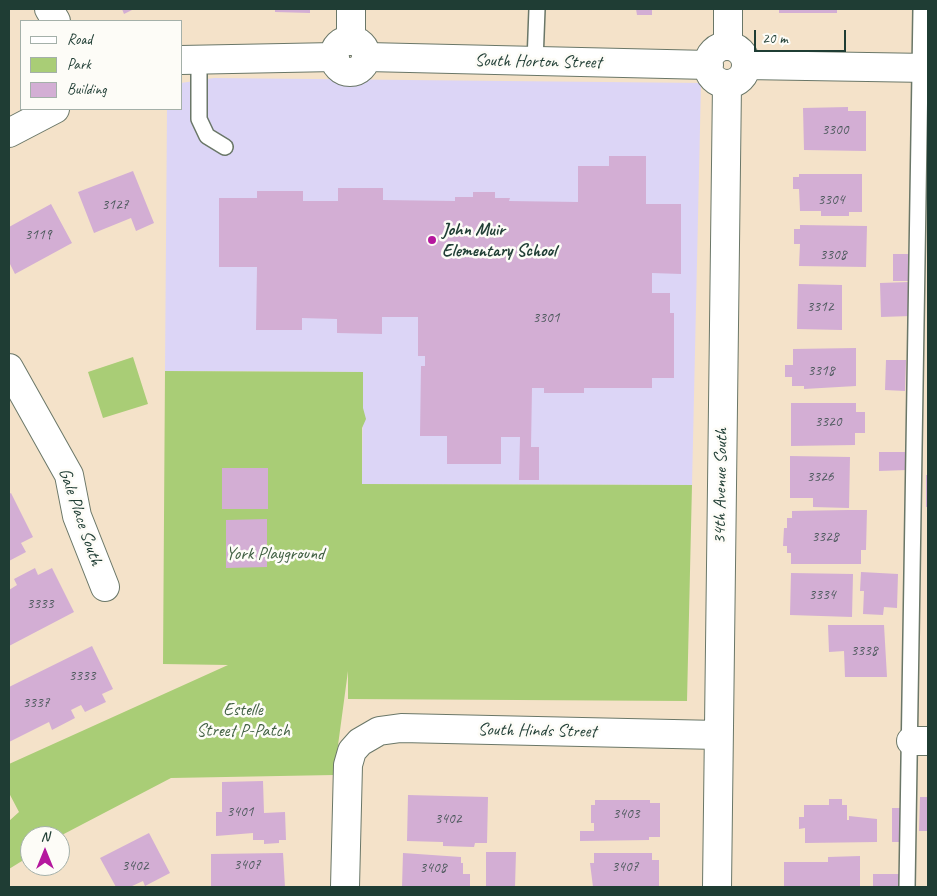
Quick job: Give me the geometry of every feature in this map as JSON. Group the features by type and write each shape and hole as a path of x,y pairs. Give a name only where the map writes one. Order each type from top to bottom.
{"street":[{"path":"49,9 55,20"},
{"path":"351,9 351,51"},
{"path":"728,9 737,56"},
{"path":"718,74 713,52 718,48 737,56 924,68"},
{"name":"South Horton Street","path":"190,59 351,51 718,74"},
{"name":"34th Avenue South","path":"717,887 718,74"},
{"path":"9,133 53,110"},
{"name":"Gale Place South","path":"9,368 68,475 77,516 105,588"},
{"name":"South Hinds Street","path":"345,887 348,765 352,751 360,742 379,731 401,728 718,735"}],"lane":[{"path":"536,62 537,9"},
{"path":"908,887 920,741 924,68 921,9"},
{"path":"190,59 199,118 207,136 225,148"}],"shaded area":[{"name":"John Muir Elementary School","path":"214,78 701,83 692,485 362,484 363,372 165,371 167,110 182,110 182,83"}],"green space":[{"path":"133,357 148,404 103,418 88,372"},
{"name":"York Playground","path":"165,371 363,372 363,408 366,419 362,428 362,484 692,485 687,701 348,699 348,671 334,775 171,778 70,831 70,826 20,826 20,862 9,869 9,821 19,812 9,793 9,764 228,665 163,664"}],"building":[{"path":"122,9 134,9 124,14"},
{"path":"275,9 310,9 310,13 275,12"},
{"path":"636,9 652,9 652,15 637,15"},
{"path":"779,9 837,9 837,13 779,13"},
{"path":"848,107 848,111 866,111 866,151 804,150 803,108"},
{"path":"609,156 646,156 646,204 681,204 681,274 652,273 652,293 670,293 670,313 674,313 674,378 652,378 652,388 584,388 584,393 544,393 544,388 532,388 531,447 539,447 539,480 519,480 520,437 501,437 501,464 447,464 447,436 420,436 421,366 425,366 425,356 418,356 418,317 382,317 382,334 337,333 337,319 302,318 302,330 256,330 257,267 219,267 219,198 257,198 257,191 303,191 303,201 338,201 338,188 383,188 383,200 455,201 455,197 473,197 473,192 495,192 495,198 510,198 509,201 578,202 578,166 609,166"},
{"path":"133,171 154,223 136,231 131,218 94,233 78,192"},
{"path":"799,174 862,174 862,212 849,212 849,216 821,216 821,211 800,211 799,189 793,189 793,177 799,177"},
{"path":"51,204 72,243 15,274 9,262 9,227"},
{"path":"800,225 867,226 866,267 799,266 800,244 794,244 794,229 800,229"},
{"path":"893,254 910,254 910,281 893,281"},
{"path":"909,282 911,316 881,317 880,283"},
{"path":"798,284 842,285 842,330 797,329"},
{"path":"856,348 856,386 804,389 804,386 792,386 792,377 785,377 785,365 793,365 793,349"},
{"path":"886,360 906,360 905,391 885,390"},
{"path":"791,403 856,403 856,412 865,412 865,433 855,433 855,445 791,446"},
{"path":"879,452 906,452 907,470 879,471"},
{"path":"790,456 850,457 849,508 813,507 813,498 790,498"},
{"path":"222,468 268,468 268,509 222,509"},
{"path":"926,475 928,475 928,507 926,507"},
{"path":"11,493 33,537 21,543 26,552 9,561 9,494"},
{"path":"867,510 866,550 861,550 861,564 791,564 791,553 787,553 787,546 783,546 784,528 787,528 787,518 792,518 792,511"},
{"path":"267,519 267,567 226,568 226,520"},
{"path":"35,568 38,575 52,568 74,612 9,646 9,590 17,585 14,579"},
{"path":"861,572 898,574 897,608 884,607 883,615 863,614 864,591 860,591"},
{"path":"791,573 853,574 852,617 790,615"},
{"path":"828,625 884,625 887,677 845,677 844,651 829,652"},
{"path":"92,646 113,689 102,694 106,702 85,712 81,705 71,710 75,718 52,730 49,722 9,742 9,687"},
{"path":"263,781 264,813 285,812 286,840 279,840 279,843 264,844 264,840 253,840 253,833 216,836 216,812 222,812 222,782"},
{"path":"408,795 488,797 487,843 475,843 474,847 443,846 443,842 407,841"},
{"path":"920,797 928,797 928,831 919,831"},
{"path":"829,799 842,799 842,805 847,805 847,820 849,820 849,816 877,819 877,842 805,843 805,828 799,829 799,817 804,817 804,805 829,805"},
{"path":"595,800 650,800 650,803 660,803 660,837 649,837 649,840 580,841 580,831 594,831 594,823 591,823 591,805 595,805"},
{"path":"892,808 903,808 902,842 892,842"},
{"path":"149,833 170,873 145,886 143,881 130,887 116,887 100,858"},
{"path":"486,852 516,852 515,887 486,887"},
{"path":"283,853 285,887 211,887 211,854"},
{"path":"403,853 461,857 463,874 470,874 470,887 402,887"},
{"path":"594,853 652,853 652,860 659,860 659,887 593,887 590,863 594,863"},
{"path":"860,856 860,887 784,887 784,862 828,862 828,857"},
{"path":"873,874 902,874 903,887 873,887"}],"place":[{"name":"John Muir Elementary School","path":"432,240"}],"park label":[{"name":"Estelle Street P-Patch","path":"243,720"}]}
